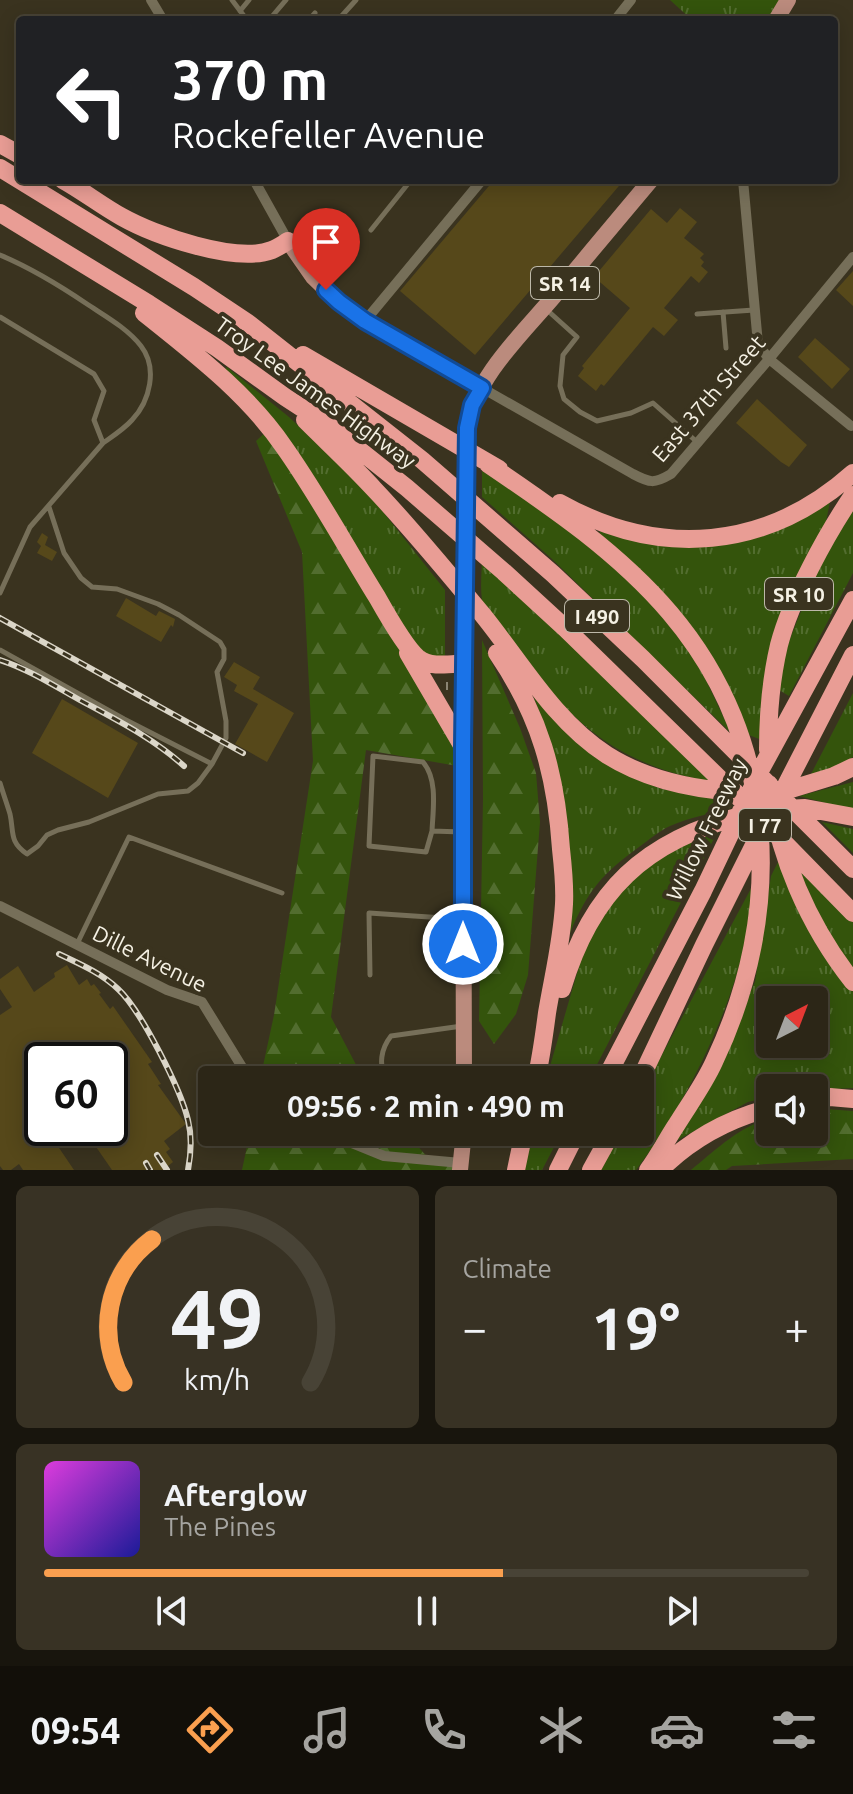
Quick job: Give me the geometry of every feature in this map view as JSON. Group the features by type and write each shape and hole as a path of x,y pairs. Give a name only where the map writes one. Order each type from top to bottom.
{"highway":[{"name":"Troy Lee James Highway","path":"26,184 248,323 422,460 553,574 643,659 853,869"},
{"path":"70,184 130,221 181,242 247,254 271,251 288,241"},
{"name":"Troy Lee James Highway","path":"0,213 217,348 285,397 307,423 328,433 407,488 555,619 853,913"},
{"path":"83,263 216,373 283,445 415,656 423,662 439,664 464,655"},
{"path":"248,323 488,464 570,509 623,531 703,539 733,535 793,515 853,473"},
{"path":"328,433 483,615 529,677 567,721 606,755 644,774 682,785 729,792 775,794 853,767"},
{"path":"488,464 556,510 625,566 669,612 709,668 748,757 761,840 762,873 760,904 744,981 720,1048 701,1087 648,1170"},
{"name":"SR 10","path":"853,495 821,550 780,643 771,702 768,772 775,820 791,873 823,938 853,982"},
{"path":"420,542 509,671 534,718 553,780 559,813 564,901 558,957 539,1066"},
{"name":"Willow Freeway","path":"612,1066 703,891 762,767 853,600"},
{"path":"386,612 463,747"},
{"name":"I 77","path":"647,1066 739,875 853,655"},
{"path":"540,1066 574,954 589,921 603,899 647,857 680,837 764,810 805,808 849,816"},
{"path":"828,1097 853,1099"},
{"path":"660,1170 692,1142 715,1128 756,1112"},
{"path":"516,1170 521,1146"},
{"path":"558,1170 570,1146"},
{"path":"591,1170 604,1146"}],"main road":[{"name":"SR 14","path":"464,1066 467,428 472,405 494,367 648,184"},
{"path":"288,241 313,277 339,302 365,321 482,388"},
{"path":"461,1167 463,1146"}],"street":[{"path":"618,16 631,0"},
{"path":"258,184 288,241"},
{"path":"365,321 479,184"},
{"path":"743,184 758,344 769,359 851,426"},
{"name":"East 37th Street","path":"482,388 633,474 652,482 660,481 671,474 698,443 853,257"},
{"name":"Dille Avenue","path":"0,906 167,990 202,1002 241,1066"},
{"path":"359,1146 384,1156 461,1167"}],"lane":[{"path":"232,0 244,16"},
{"path":"240,11 249,0"},
{"path":"272,16 286,0"},
{"path":"342,16 356,0"},
{"path":"371,230 408,184"},
{"path":"0,255 36,272 127,332 141,346 151,372 142,408 125,427 103,443 30,527 0,593"},
{"path":"544,308 577,337 563,355 560,386 564,399 597,421 631,413 653,403 698,443"},
{"path":"697,314 755,310"},
{"path":"723,312 726,348"},
{"path":"0,317 98,379 104,391 94,420 103,443"},
{"path":"0,783 11,818 12,834 18,848 27,854 47,835 58,830 89,822 158,794 188,791 212,764 226,738 217,672 224,659 220,642 158,604 117,589 92,587 81,578 64,553 49,507"},
{"path":"0,650 212,764"},
{"path":"373,756 423,762 429,769 433,786 432,831 426,852 369,846 373,756"},
{"path":"432,831 463,832"},
{"path":"77,945 129,837 282,893"},
{"path":"370,975 369,913 463,917"},
{"path":"381,1066 384,1045 391,1036 463,1025"}],"green space":[{"path":"670,0 788,0 778,16 688,16"},
{"path":"227,367 289,417 368,493 445,590 445,655 439,659 424,657 224,370"},
{"path":"269,429 431,691 463,767 366,750 331,1017 357,1066 263,1066 274,1015 313,761 302,552 256,441"},
{"path":"482,471 554,516 621,571 670,624 697,661 731,733 551,558 482,497"},
{"path":"830,502 825,526 762,719 759,739 749,735 735,704 598,534 603,529 693,545"},
{"path":"853,507 853,573 789,696 779,690 779,667 817,573"},
{"path":"482,556 717,783 672,772 632,756 595,734 561,703 484,605"},
{"path":"482,640 536,773 540,822 528,975 516,1014 494,1044 479,1021"},
{"path":"532,692 630,776 662,789 733,802 730,808 666,828 626,857 590,894 570,933 567,931 570,868 564,809 559,780"},
{"path":"853,693 853,757 810,776"},
{"path":"853,782 853,810 799,796"},
{"path":"822,822 853,829 853,853"},
{"path":"720,827 596,1066 550,1066 589,932 637,870"},
{"path":"794,859 853,919 853,969 825,928"},
{"path":"779,860 822,949 853,992 853,1088 828,1089 828,1074 756,1074 756,1100 674,1142 719,1061 755,982 771,876"},
{"path":"755,881 748,927 728,1000 702,1062 654,1145 654,1070"},
{"path":"828,1109 853,1111 853,1159 691,1170 756,1124 756,1146 828,1146"},
{"path":"247,1146 418,1146 430,1160 461,1163 460,1170 242,1170"},
{"path":"527,1146 555,1146 542,1170 520,1170"},
{"path":"614,1146 654,1146 636,1170 601,1170"}],"building":[{"path":"491,184 621,184 475,355 400,291"},
{"path":"680,208 697,222 684,238 704,254 700,258 704,262 701,266 708,272 699,283 691,276 664,308 678,320 664,336 653,327 604,386 601,384 596,391 578,376 584,368 582,366 630,308 594,277 651,209 667,223"},
{"path":"853,271 853,306 836,290"},
{"path":"815,338 850,369 832,389 798,357"},
{"path":"757,399 807,445 789,467 736,423"},
{"path":"42,533 48,537 45,545 57,552 52,561 37,553 41,546 37,542"},
{"path":"126,598 156,616 159,611 175,619 173,627 171,625 161,642 116,616"},
{"path":"234,662 260,677 253,689 294,713 267,762 235,744 258,704 234,691 237,685 224,677"},
{"path":"62,699 138,743 108,798 32,753"},
{"path":"67,965 79,985 87,979 91,986 94,984 152,1062 148,1064 161,1084 158,1085 186,1124 164,1141 170,1149 166,1152 173,1162 163,1170 112,1170 95,1146 128,1146 128,1042 24,1042 24,1146 58,1146 74,1170 23,1170 19,1164 11,1170 3,1170 0,1166 0,1015 12,1007 0,989 0,979 18,966 34,992 55,977 54,973"}],"railway":[{"path":"0,618 243,753"},
{"path":"0,660 120,722 184,766"},
{"path":"59,954 111,983 138,1014 159,1051 184,1107 191,1145 188,1170"},
{"path":"157,1155 167,1170"},
{"path":"146,1163 150,1170"}],"route":[{"path":"326,290 365,321 482,388 472,405 467,428 463,944"}]}
